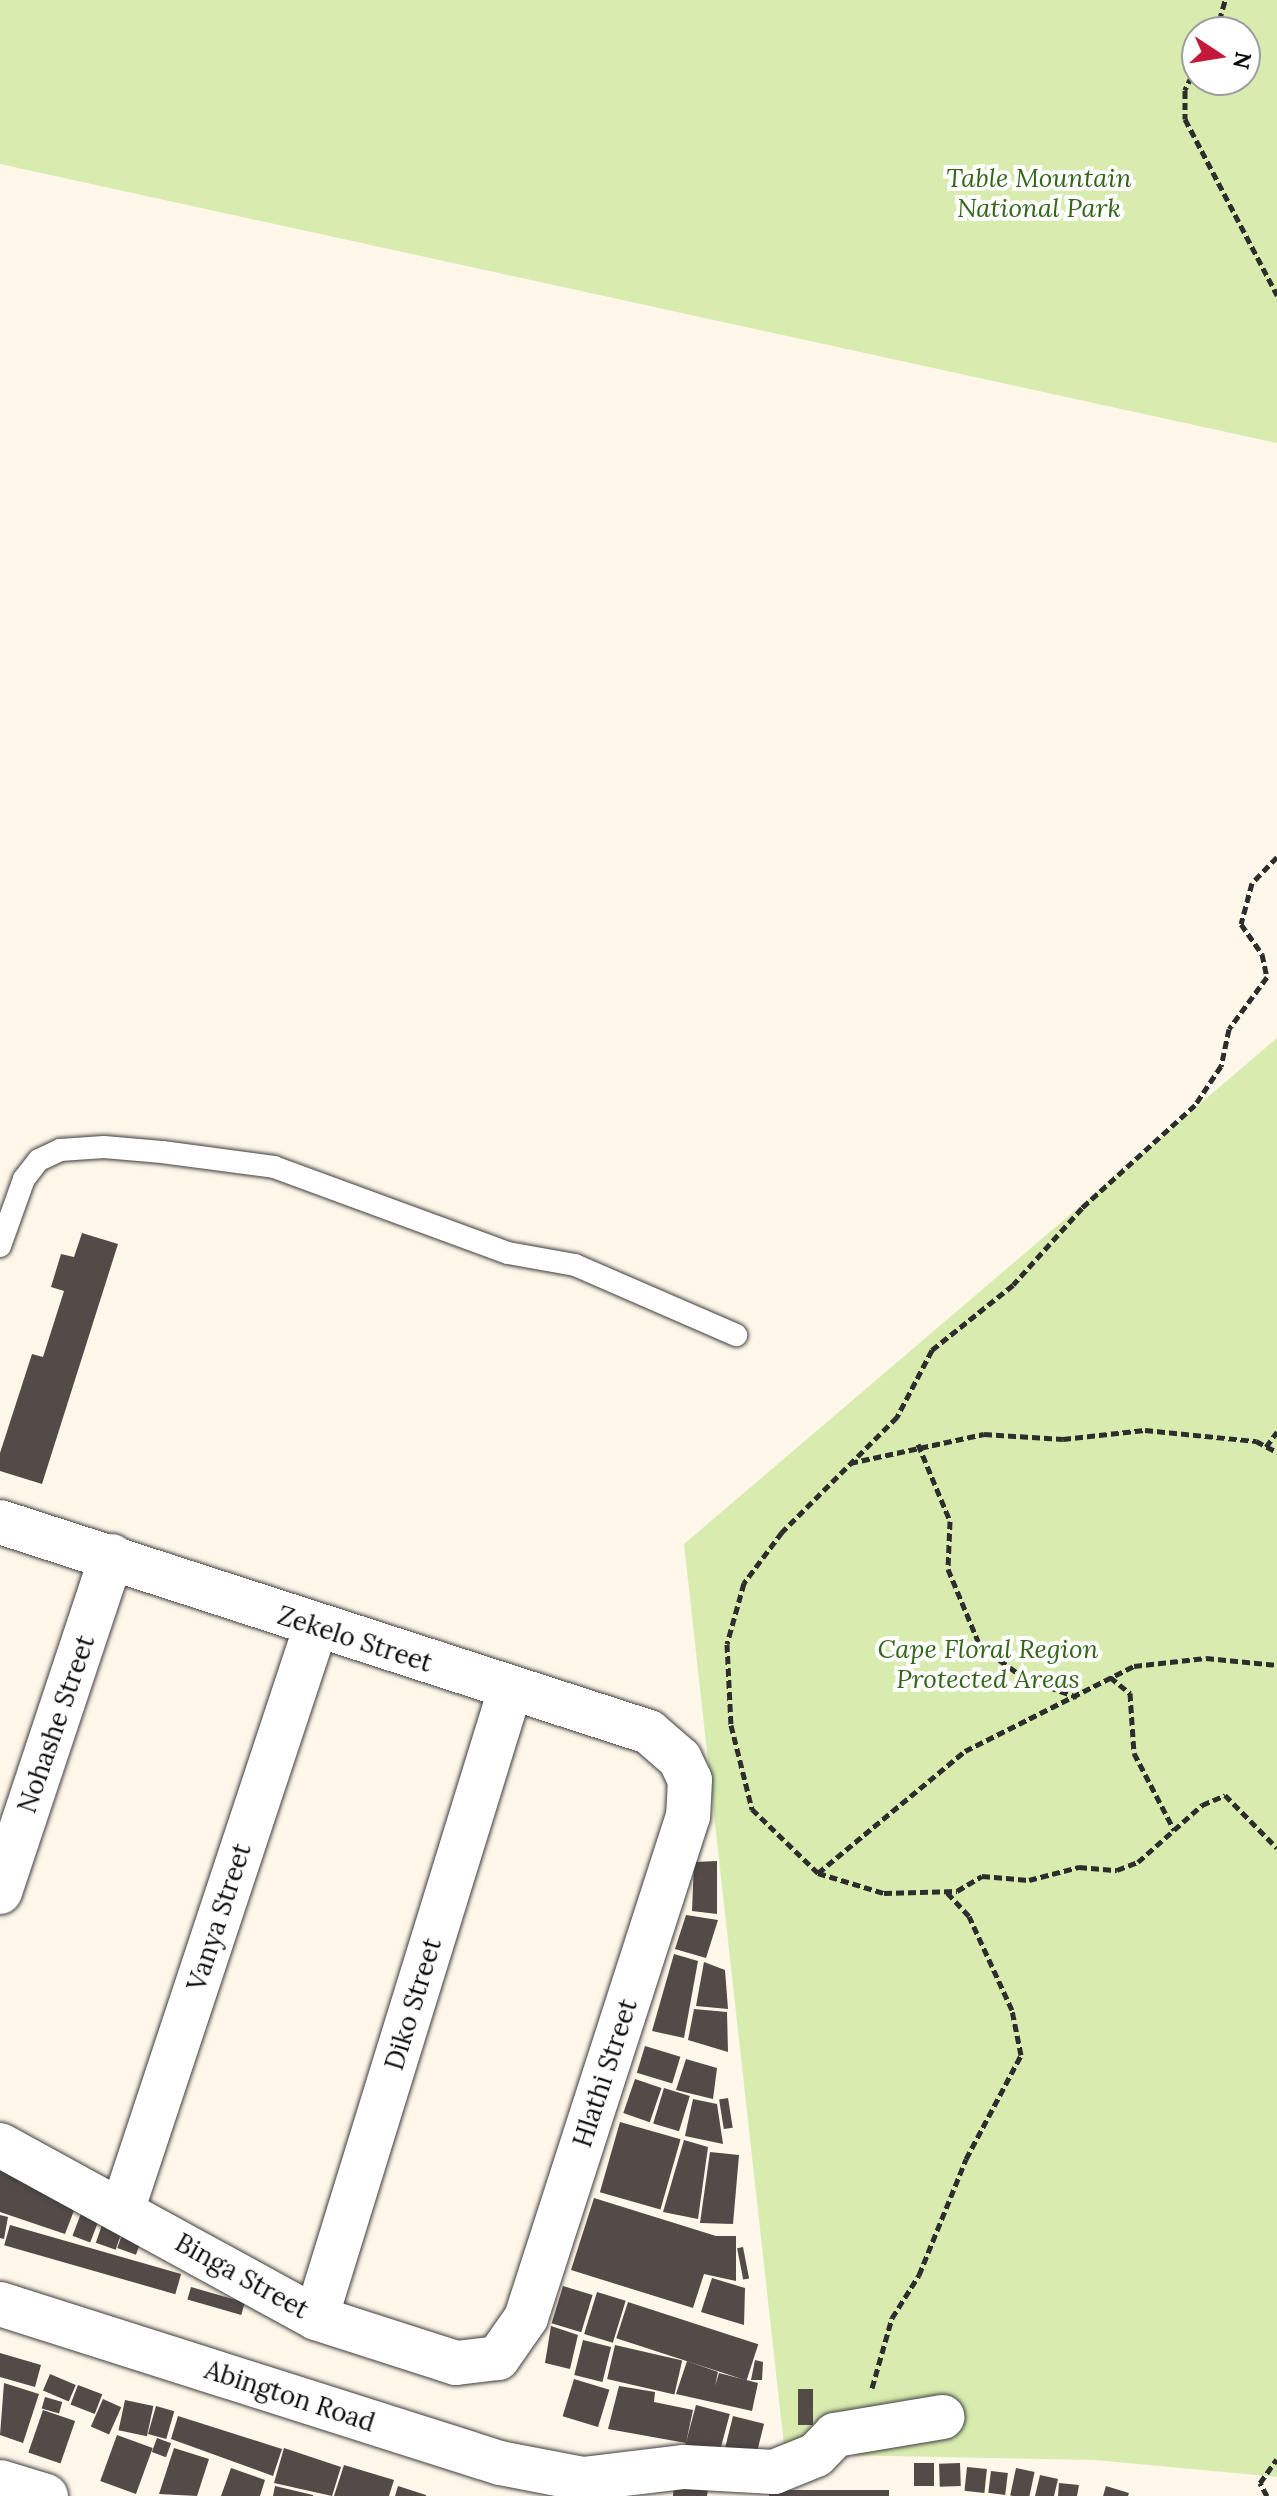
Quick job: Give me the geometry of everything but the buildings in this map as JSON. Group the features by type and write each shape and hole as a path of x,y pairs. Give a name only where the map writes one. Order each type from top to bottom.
{"street":[{"name":"Zekelo Street","path":"0,1522 112,1556 510,1690 649,1732 680,1759 690,1780"},
{"name":"Nohashe Street","path":"0,1892 112,1556"},
{"name":"Vanya Street","path":"123,2208 316,1626"},
{"name":"Diko Street","path":"316,2318 510,1690"},
{"name":"Hlathi Street","path":"498,2358 526,2318 688,1816 690,1780"},
{"name":"Binga Street","path":"0,2145 123,2208 316,2318 456,2363 498,2358"},
{"name":"Abington Road","path":"0,2304 500,2463 583,2479 684,2467 774,2472 816,2455 835,2435 861,2427 942,2417"},
{"path":"0,2482 46,2496"}],"lane":[{"path":"0,1246 24,1179 39,1160 60,1150 104,1147 162,1152 274,1167 508,1253 575,1265 736,1335"}],"path":[{"path":"1185,96 1185,119 1277,295"},
{"path":"1277,857 1252,883 1241,924 1262,954 1267,977 1229,1029 1221,1066 1195,1105 1082,1208 1013,1285 932,1350 897,1417 782,1532 744,1583 727,1644 731,1725 752,1809 818,1873 884,1893 946,1891 982,1876 1029,1880 1079,1867 1117,1870 1138,1862 1174,1830 1225,1795 1277,1848"},
{"path":"849,1463 870,1463 918,1444 984,1434 1063,1439 1145,1430 1266,1447 1277,1452"},
{"path":"1266,1447 1277,1432"},
{"path":"918,1444 950,1521 948,1569 980,1646 1026,1679 1077,1697"},
{"path":"818,1873 965,1751 1077,1697 1110,1677 1169,1659 1277,1665"},
{"path":"1110,1677 1130,1693 1134,1753 1174,1830"},
{"path":"861,2427 892,2318 919,2275 966,2159 1021,2055 1012,2010 969,1916 946,1891"},
{"path":"1267,2496 1260,2483 1277,2459"}],"green space":[{"name":"Table Mountain National Park","path":"0,0 1277,0 1277,443 0,164"},
{"name":"Cape Floral Region Protected Areas","path":"1277,1038 1277,2477 1095,2460 785,2454 684,1544"}]}
